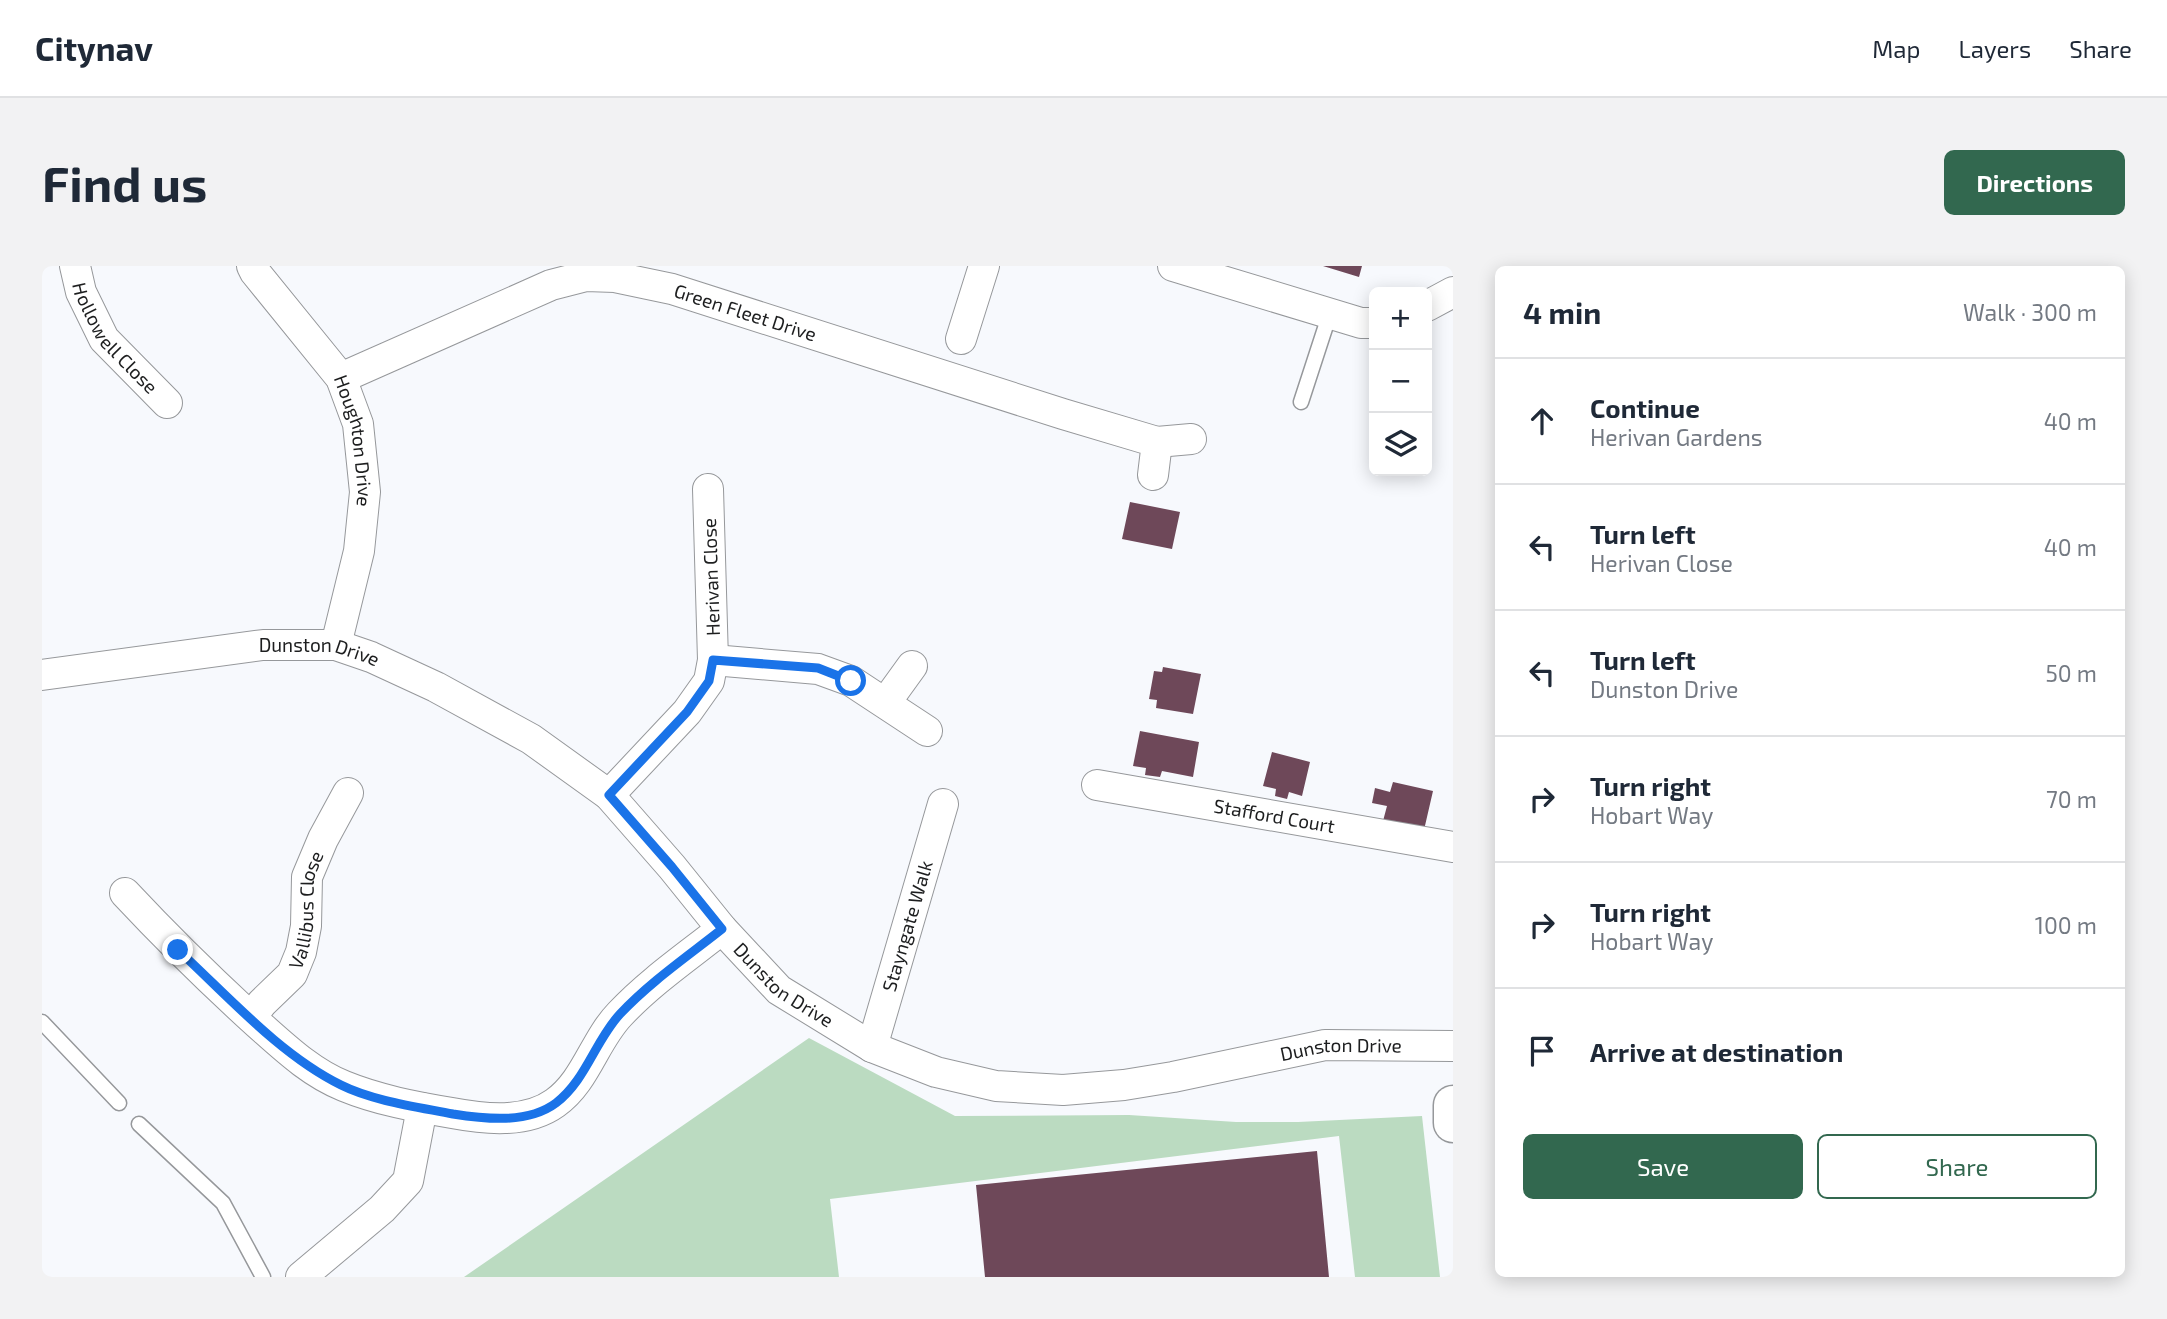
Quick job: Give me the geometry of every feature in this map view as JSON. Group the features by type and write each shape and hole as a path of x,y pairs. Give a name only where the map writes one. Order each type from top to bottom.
{"main road":[{"path":"1453,1105 1453,1123"}],"street":[{"name":"Hollowell Close","path":"75,266 80,292 104,339 167,403"},
{"name":"Houghton Drive","path":"252,266 341,377 358,424 365,492 359,551 336,645"},
{"path":"961,339 984,266"},
{"path":"1174,266 1361,323 1369,323"},
{"name":"Green Fleet Drive","path":"341,377 551,285 586,276 676,278 1051,411 1157,442 1191,439"},
{"path":"1432,303 1453,292"},
{"path":"1153,475 1157,442"},
{"name":"Herivan Close","path":"609,795 687,712 709,681 713,660 708,489"},
{"name":"Dunston Drive","path":"42,675 263,645 336,645 371,657 436,687 531,739 609,795 722,929 779,990 872,1047 936,1072 984,1083 1063,1090 1124,1085 1173,1077 1325,1045 1453,1046"},
{"path":"713,660 818,668 851,681 927,731"},
{"path":"886,702 912,666"},
{"name":"Stafford Court","path":"1097,785 1453,847"},
{"name":"Vallibus Close","path":"251,1017 292,974 301,952 306,926 307,877 323,839 348,793"},
{"name":"Stayngate Walk","path":"872,1047 943,804"},
{"path":"126,892 178,950 296,1058 342,1085 422,1108 480,1118 529,1116 554,1104 576,1084 600,1040 620,1014 722,929"},
{"path":"301,1277 382,1209 408,1181 422,1108"}],"lane":[{"path":"1301,402 1330,313"},
{"path":"42,1022 119,1102"},
{"path":"139,1124 223,1203 263,1277"}],"green space":[{"path":"809,1038 955,1116 1129,1115 1236,1122 1298,1122 1422,1116 1440,1277 1355,1277 1339,1136 830,1199 839,1277 464,1277"}],"building":[{"path":"1323,266 1362,266 1359,277"},
{"path":"1130,502 1180,512 1172,549 1122,539"},
{"path":"1163,667 1201,674 1193,714 1156,708 1157,700 1149,699 1154,671 1162,672"},
{"path":"1140,731 1199,742 1193,777 1162,771 1160,777 1145,775 1146,768 1133,766"},
{"path":"1272,752 1310,762 1302,796 1289,792 1287,799 1275,796 1276,789 1263,786"},
{"path":"1393,782 1433,791 1424,830 1383,821 1387,806 1372,803 1375,788 1390,792"},
{"path":"1317,1151 1329,1277 985,1277 976,1185"}],"route":[{"path":"178,950 296,1058 342,1085 422,1108 480,1118 529,1116 554,1104 576,1084 600,1040 620,1014 722,929 609,795 687,712 709,681 713,660 818,668 851,681"}]}
